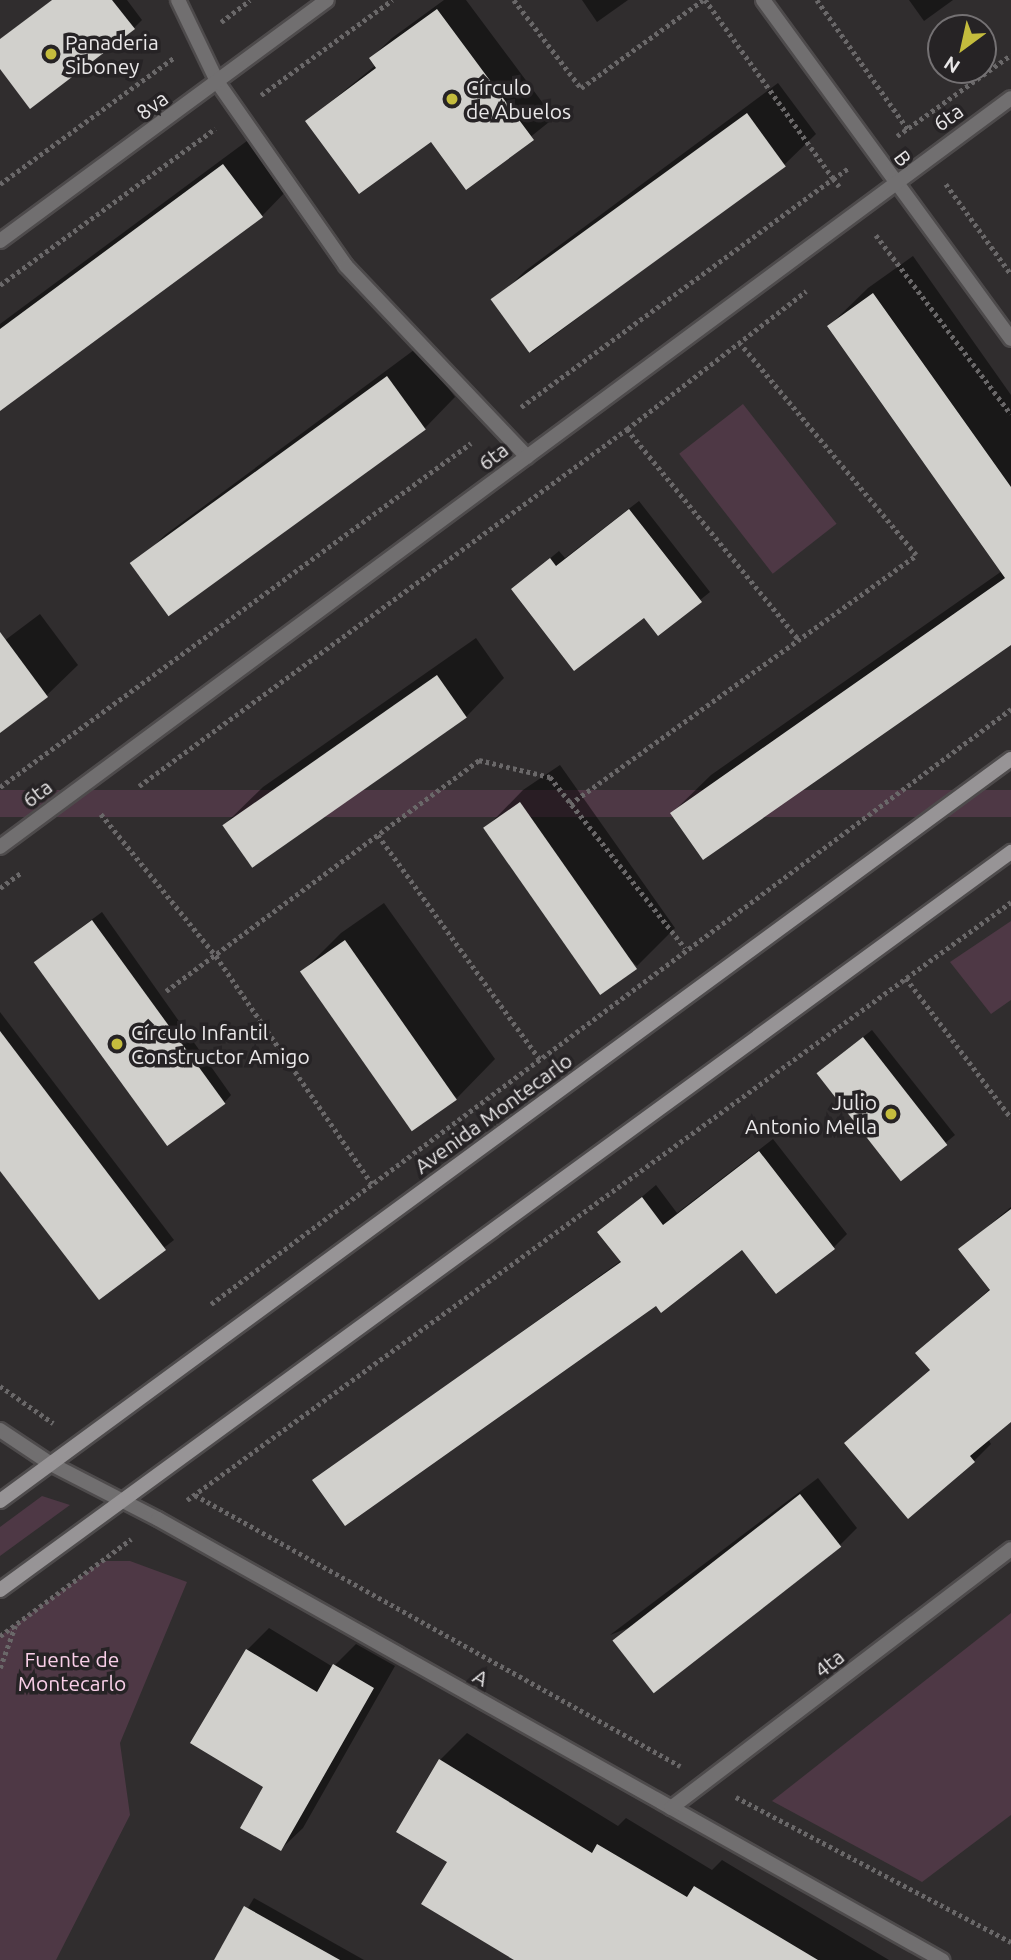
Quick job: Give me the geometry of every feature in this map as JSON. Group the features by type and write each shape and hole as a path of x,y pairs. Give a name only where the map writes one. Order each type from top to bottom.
{"main road":[{"name":"Avenida Montecarlo","path":"0,1501 1011,759"},
{"path":"0,1590 1011,852"}],"street":[{"path":"178,0 218,83 346,266 527,457"},
{"name":"8va","path":"0,241 218,83 327,0"},
{"name":"B","path":"764,0 1011,339"},
{"name":"6ta","path":"0,847 894,181 1011,98"},
{"name":"A","path":"0,1430 51,1464 158,1519 942,1960"},
{"name":"4ta","path":"671,1808 1011,1549"}],"path":[{"path":"0,184 250,0"},
{"path":"0,285 393,0"},
{"path":"514,0 581,88 703,0"},
{"path":"833,179 1011,55"},
{"path":"867,243 877,234 1011,414"},
{"path":"135,789 626,429 814,285"},
{"path":"570,804 916,555 740,344"},
{"path":"626,429 799,640"},
{"path":"207,1307 540,1060 685,948 1011,709"},
{"path":"166,991 479,760 550,777 685,948"},
{"path":"90,822 112,805"},
{"path":"101,814 216,956 372,1184"},
{"path":"378,835 540,1060"},
{"path":"0,888 34,863"},
{"path":"0,1636 1011,902"},
{"path":"906,978 1011,1118"},
{"path":"0,1386 53,1423"},
{"path":"23,1445 64,1414"},
{"path":"195,1495 707,1782 1011,1942"},
{"path":"0,1668 15,1625"}],"green space":[{"path":"743,404 837,524 773,574 679,454"},
{"path":"0,790 1011,790 1011,817 0,817"},
{"path":"1011,921 1011,1000 991,1014 950,962"},
{"path":"42,1496 70,1505 0,1556 0,1527"},
{"name":"Fuente de Montecarlo","path":"103,1561 130,1561 187,1582 120,1743 130,1815 56,1960 0,1960 0,1636"},
{"path":"1011,1613 1011,1815 922,1882 772,1801"}],"building":[{"name":"Panaderia Siboney","path":"52,0 112,0 135,29 30,109 0,69 0,39"},
{"name":"Círculo de Abuelos","path":"437,9 534,140 466,190 431,142 359,194 305,121 376,68 369,58"},
{"path":"747,113 786,166 529,353 491,299"},
{"path":"223,164 263,217 0,411 0,329"},
{"path":"873,293 1011,487 1011,645 703,860 670,813 1005,578 827,326"},
{"path":"387,376 426,429 169,616 130,563"},
{"path":"629,509 702,602 658,636 644,618 574,671 511,589 550,558 556,566"},
{"path":"0,632 48,697 0,733"},
{"path":"437,675 467,718 252,868 222,825"},
{"path":"520,802 637,969 600,995 483,828"},
{"path":"92,920 225,1104 167,1146 34,962"},
{"path":"345,940 457,1100 412,1131 300,972"},
{"path":"0,1031 166,1250 99,1300 0,1171"},
{"path":"863,1037 947,1145 901,1181 817,1073"},
{"path":"759,1151 835,1249 776,1294 742,1250 661,1313 656,1306 345,1526 312,1480 621,1262 597,1232 642,1197 663,1225"},
{"path":"1011,1209 1011,1422 970,1456 975,1462 908,1519 844,1443 930,1370 915,1353 990,1290 958,1249"},
{"path":"800,1494 841,1547 654,1693 612,1641"},
{"path":"246,1649 317,1692 333,1664 374,1688 281,1851 240,1828 263,1787 190,1743"},
{"path":"439,1759 592,1853 597,1844 687,1897 694,1886 818,1960 514,1960 421,1904 447,1862 396,1832"},
{"path":"244,1906 340,1960 214,1960"}],"place":[{"name":"Panaderia Siboney","path":"51,54"},
{"name":"Círculo de Abuelos","path":"452,99"},
{"name":"Círculo Infantil Constructor Amigo","path":"117,1044"},
{"name":"Julio Antonio Mella","path":"891,1114"}]}
